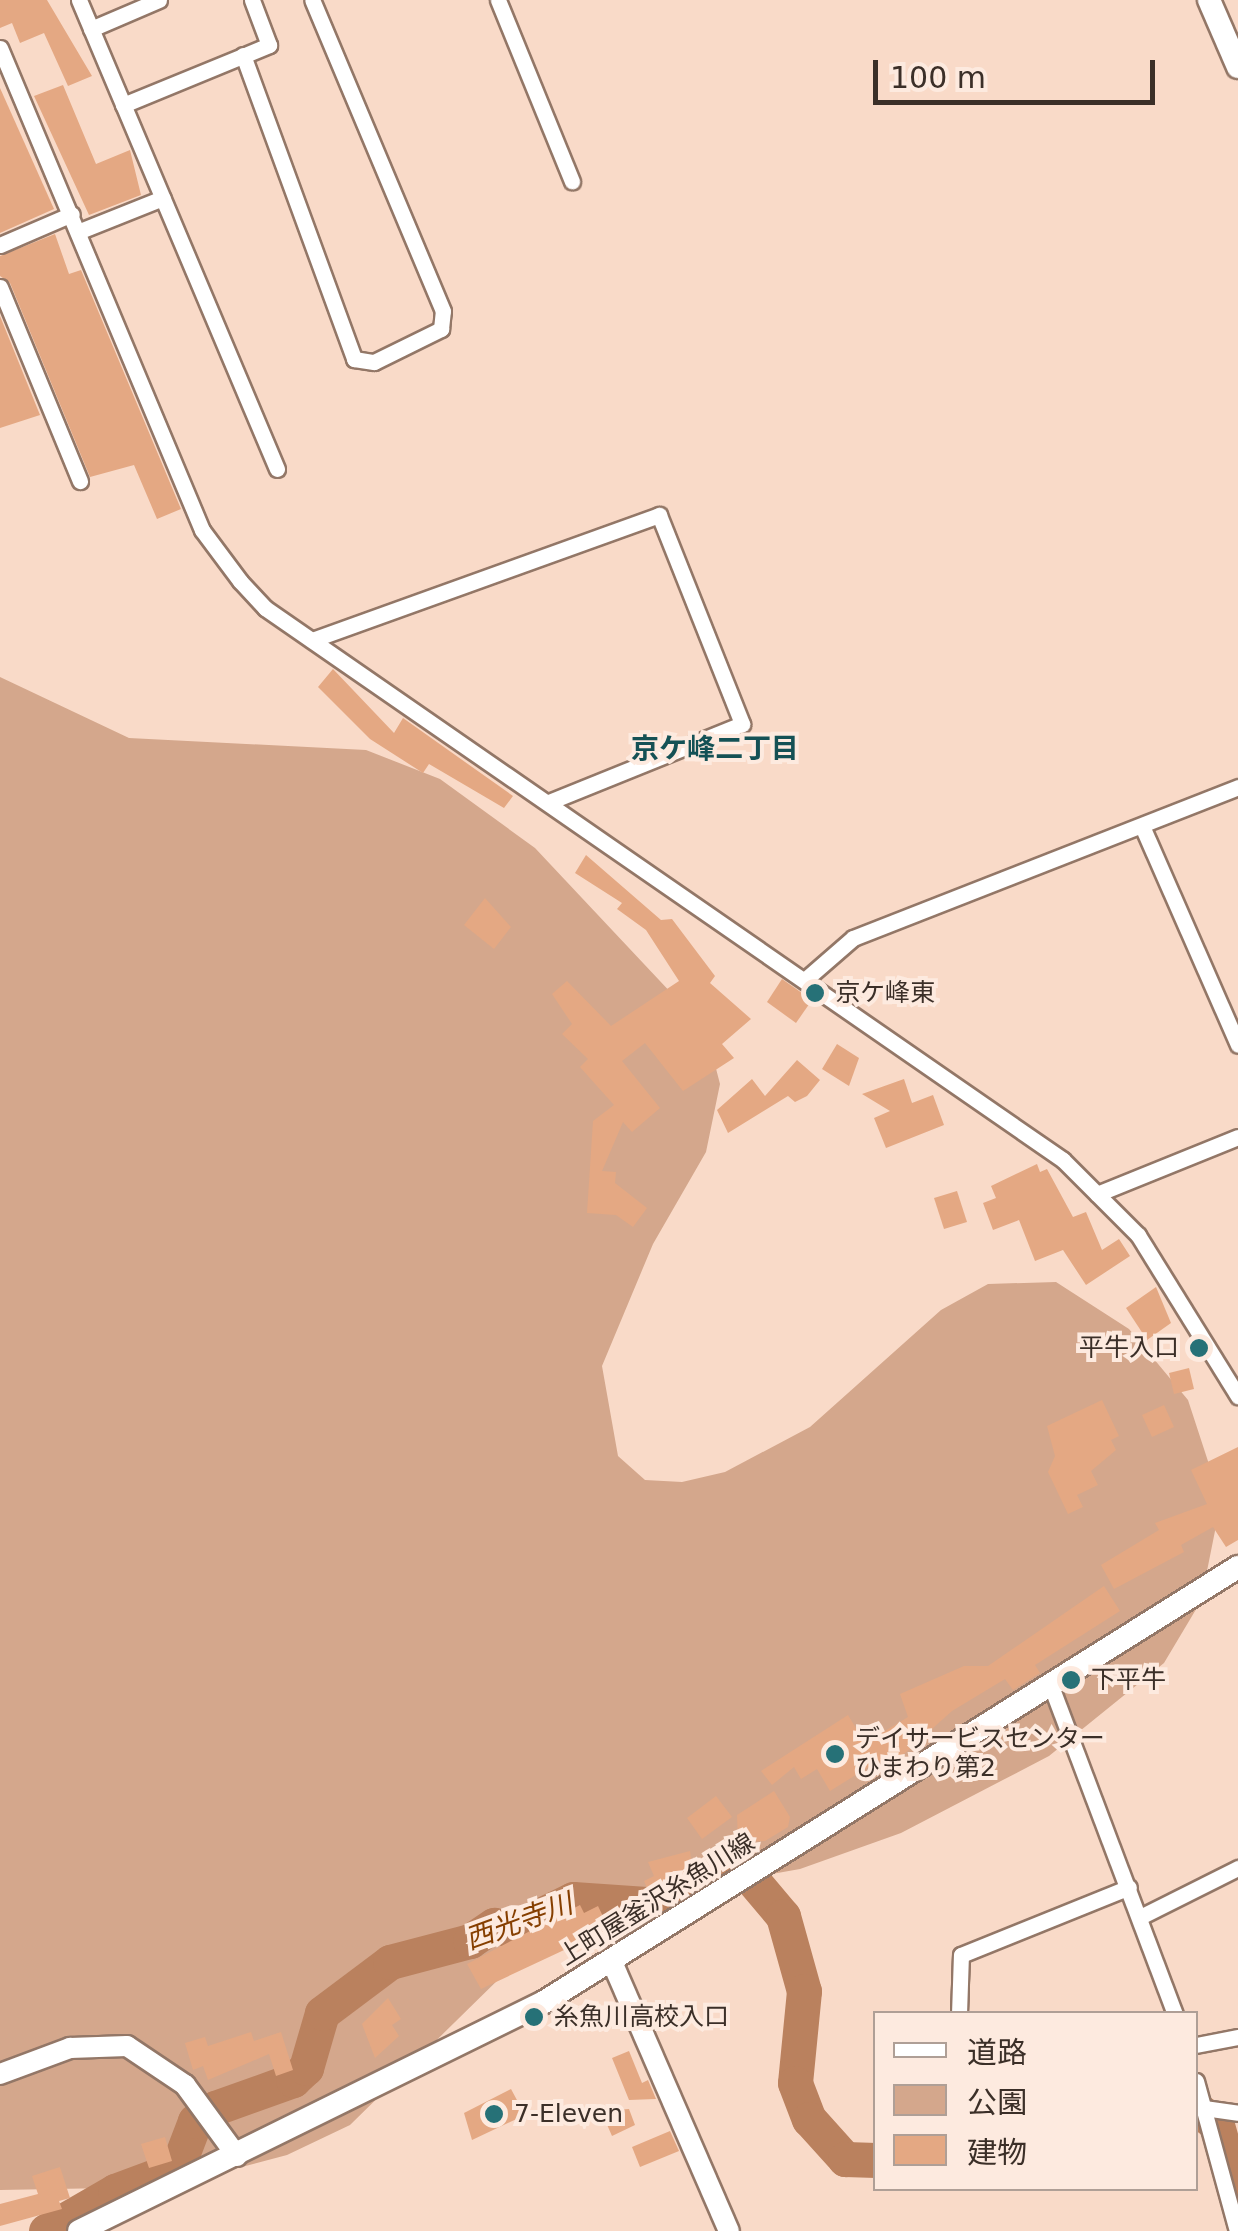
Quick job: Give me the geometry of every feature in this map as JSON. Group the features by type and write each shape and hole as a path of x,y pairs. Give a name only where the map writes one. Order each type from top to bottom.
{"main road":[{"path":"1210,0 1238,67"},
{"name":"上町屋釜沢糸魚川線","path":"79,2231 237,2156 612,1962 1238,1568"}],"street":[{"path":"79,0 277,469"},
{"path":"91,30 158,0"},
{"path":"123,104 268,45 252,0"},
{"path":"243,56 354,359 374,362 441,329 443,311 312,0"},
{"path":"498,0 572,182"},
{"path":"0,48 80,230 202,530 265,608 808,978 1063,1160 1138,1235 1238,1396"},
{"path":"80,230 162,198"},
{"path":"0,245 72,214"},
{"path":"0,287 80,481"},
{"path":"312,640 659,515 742,724 549,802"},
{"path":"808,978 853,938 1238,787"},
{"path":"1142,826 1238,1046"},
{"path":"1097,1194 1238,1136"},
{"path":"1051,1686 1174,2011"},
{"path":"1140,1917 1238,1868"},
{"path":"960,2011 961,1955 1129,1886"},
{"path":"612,1962 729,2231"},
{"path":"1198,2045 1238,2037"},
{"path":"0,2074 70,2048 127,2046 185,2085 237,2156"},
{"path":"1198,2088 1236,2231"},
{"path":"1204,2108 1238,2113"}],"green space":[{"path":"0,677 129,738 366,750 440,779 535,848 706,1030 720,1084 706,1152 653,1244 602,1366 618,1456 645,1480 682,1482 725,1472 810,1427 941,1310 988,1284 1056,1282 1129,1329 1188,1400 1221,1501 1201,1601 1164,1663 1049,1756 901,1833 800,1869 613,1902 507,1971 350,2125 287,2155 165,2187 0,2190"}],"building":[{"path":"0,0 47,0 92,76 68,86 44,33 20,43 12,23 0,28"},
{"path":"63,85 96,164 130,150 141,195 89,215 34,96"},
{"path":"0,88 54,209 0,233"},
{"path":"55,234 69,274 81,270 181,509 157,519 134,465 90,477 10,283 0,276 0,256"},
{"path":"0,316 40,415 0,428"},
{"path":"333,669 394,733 403,718 513,796 504,808 429,764 423,773 370,739 318,687"},
{"path":"586,855 661,920 672,919 715,976 710,983 751,1019 722,1044 734,1058 683,1091 645,1043 622,1061 660,1108 632,1132 623,1122 602,1171 616,1172 615,1183 647,1208 633,1227 616,1215 587,1213 593,1121 614,1105 580,1067 588,1059 562,1034 572,1024 552,994 567,981 611,1026 679,981 646,930 617,909 622,903 575,873"},
{"path":"485,898 511,927 494,949 464,925"},
{"path":"782,979 812,1000 796,1023 767,1002"},
{"path":"837,1044 859,1058 849,1086 822,1069"},
{"path":"797,1060 820,1080 807,1096 795,1102 788,1096 728,1133 717,1110 752,1079 765,1096"},
{"path":"904,1079 912,1103 933,1095 944,1125 886,1148 874,1118 890,1111 862,1094"},
{"path":"1037,1164 1040,1172 1047,1169 1073,1217 1086,1212 1102,1250 1119,1239 1130,1256 1086,1285 1063,1250 1035,1261 1019,1220 993,1230 983,1203 996,1198 991,1186"},
{"path":"957,1191 967,1222 944,1229 934,1198"},
{"path":"1156,1287 1171,1323 1147,1340 1126,1308"},
{"path":"1189,1368 1194,1389 1174,1394 1169,1373"},
{"path":"1102,1400 1119,1436 1111,1440 1116,1450 1091,1471 1098,1485 1077,1495 1083,1507 1068,1514 1048,1472 1055,1456 1047,1426"},
{"path":"1164,1405 1174,1427 1152,1437 1142,1415"},
{"path":"1238,1447 1238,1540 1226,1547 1213,1527 1181,1545 1184,1552 1114,1589 1101,1565 1159,1530 1155,1523 1207,1504 1191,1470"},
{"path":"1104,1586 1120,1611 1035,1665 1040,1673 1013,1690 1005,1679 952,1711 885,1771 880,1760 830,1791 817,1769 801,1779 794,1767 772,1785 761,1771 848,1715 865,1743 908,1717 900,1694 964,1666 988,1666"},
{"path":"774,1791 790,1817 788,1827 765,1841 738,1842 737,1815"},
{"path":"716,1796 732,1817 702,1839 687,1818"},
{"path":"690,1851 694,1882 652,1900 644,1881 654,1876 648,1862"},
{"path":"580,1905 584,1913 598,1906 609,1929 481,1989 467,1964"},
{"path":"388,1998 401,2019 392,2025 399,2036 375,2058 362,2024"},
{"path":"251,2032 254,2041 281,2032 293,2070 276,2076 269,2054 208,2080 203,2066 193,2070 185,2043 205,2037 208,2046"},
{"path":"629,2051 642,2083 648,2080 656,2099 629,2100 612,2058"},
{"name":"7-Eleven","path":"511,2089 525,2115 472,2140 464,2113"},
{"path":"629,2109 635,2125 612,2136 601,2111"},
{"path":"670,2131 679,2151 640,2167 632,2147"},
{"path":"165,2137 172,2161 149,2168 141,2144"},
{"path":"60,2167 70,2198 59,2201 62,2209 0,2226 0,2204 38,2194 32,2176"}],"waterway":[{"name":"西光寺川","path":"46,2231 115,2191 177,2168 195,2121 215,2108 293,2080 306,2068 322,2013 390,1962 470,1941 494,1925 510,1930 573,1899 675,1906 739,1864 783,1916 804,1991 795,2083 809,2119 845,2159 873,2160"},
{"name":"西光寺川","path":"1198,2110 1217,2125 1238,2199"}],"place":[{"name":"京ケ峰東","path":"815,993"},
{"name":"平牛入口","path":"1199,1348"},
{"name":"下平牛","path":"1071,1680"},
{"name":"デイサービスセンター ひまわり第2","path":"835,1754"},
{"name":"糸魚川高校入口","path":"534,2017"},
{"name":"7-Eleven","path":"494,2114"}],"district":[{"name":"京ケ峰二丁目","path":"715,749"}]}
